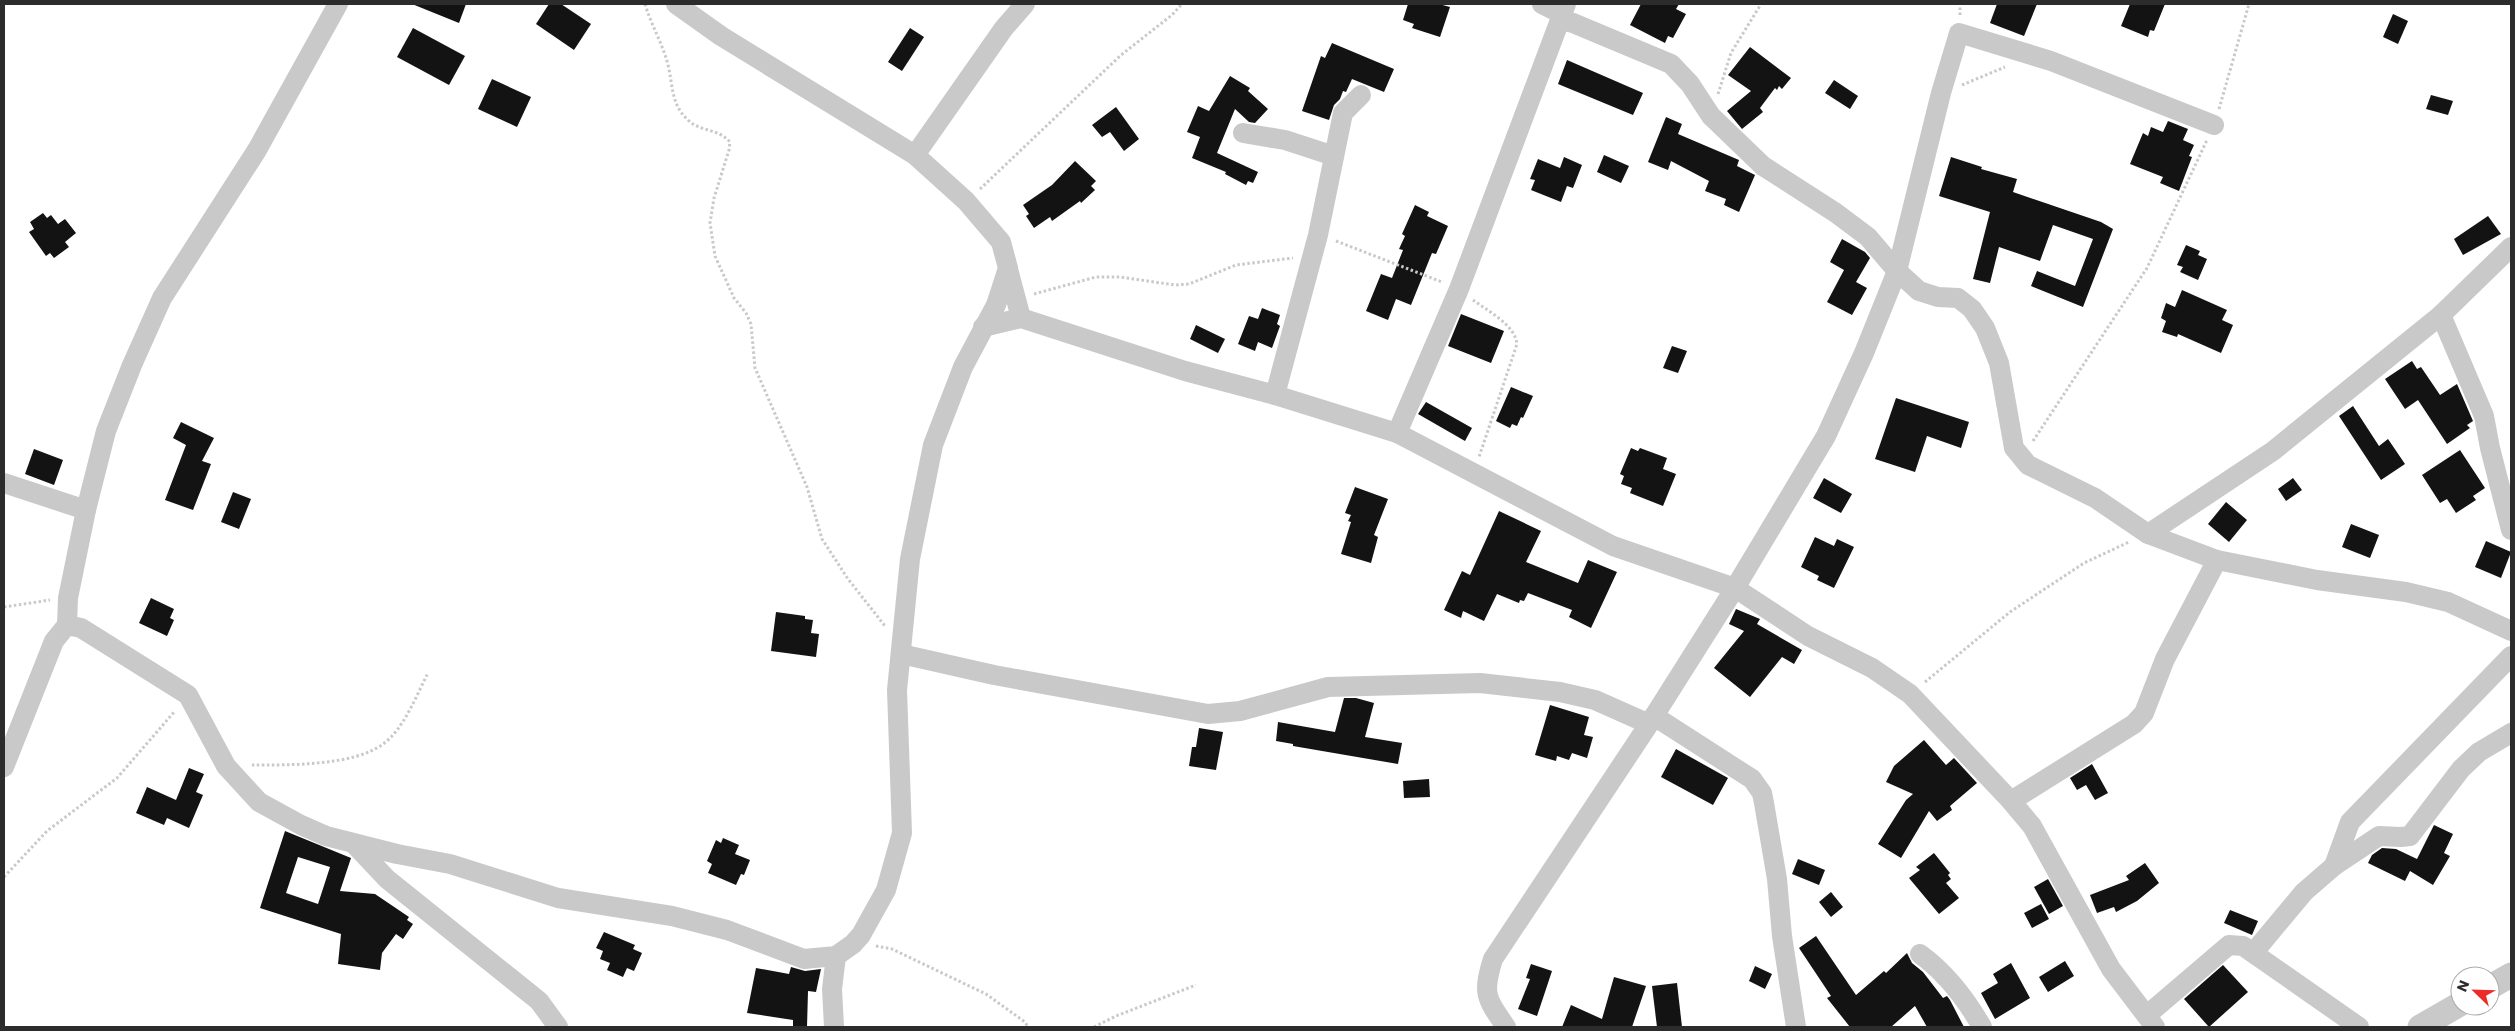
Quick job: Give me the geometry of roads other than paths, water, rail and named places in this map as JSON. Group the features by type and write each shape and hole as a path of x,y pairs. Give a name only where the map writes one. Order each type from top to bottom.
{"street":[{"path":"4,767 54,641 67,625 68,598 86,510 106,431 132,365 162,298 257,150 338,4"},
{"path":"676,4 721,36 915,155 966,201 1001,242 1019,308"},
{"path":"915,155 1004,28 1025,4"},
{"path":"1542,4 1563,12 1573,23 1671,64 1690,84 1711,116 1763,166 1868,237 1897,271 1919,291 1938,297 1958,298 1972,309 1985,328 2002,376 2006,410 2014,448 2021,459 2028,465 2095,498 2148,534 2217,560 2317,580 2406,592 2448,602 2511,631"},
{"path":"1397,433 1459,289 1563,12"},
{"path":"1506,1027 1488,1002 1486,981 1493,959 1652,720 1735,588 1826,436 1864,353 1897,271 1941,94 1959,33 2034,56 2214,125"},
{"path":"1275,395 1318,235 1343,113 1361,95"},
{"path":"1243,133 1285,140 1334,156"},
{"path":"2148,534 2273,451 2440,315 2511,247"},
{"path":"67,625 81,628 96,636 188,695 226,766 259,802 301,826 355,845 450,864 558,898 672,916 727,930 804,959 836,956 853,944 861,935 886,890 902,833 897,690 910,559 933,445 963,367 996,305 1008,268"},
{"path":"983,327 1019,308 1185,371 1275,395 1397,433 1613,546 1735,588 1808,636 1872,668 1910,694 2011,801 2032,826 2111,969 2151,1021 2229,945 2243,946 2254,952 2359,1027"},
{"path":"2440,315 2484,416 2490,448 2511,530"},
{"path":"4,483 86,510"},
{"path":"2011,801 2134,724 2144,713 2165,659 2217,560"},
{"path":"901,650 1003,677 1208,714 1240,710 1328,687 1480,683 1560,692 1595,700 1652,720 1752,779 1762,793 1777,879 1782,936 1796,1027"},
{"path":"2334,866 2350,822 2511,656"},
{"path":"2254,952 2304,892 2334,866 2380,836 2410,836 2461,769 2479,752 2511,733"},
{"path":"355,845 387,879 539,1001 558,1027"},
{"path":"1920,954 1940,968 1959,992 1982,1027"},
{"path":"834,1027 832,989 836,956"},
{"path":"2500,981 2511,975"},
{"path":"2420,1027 2450,1010"}]}
